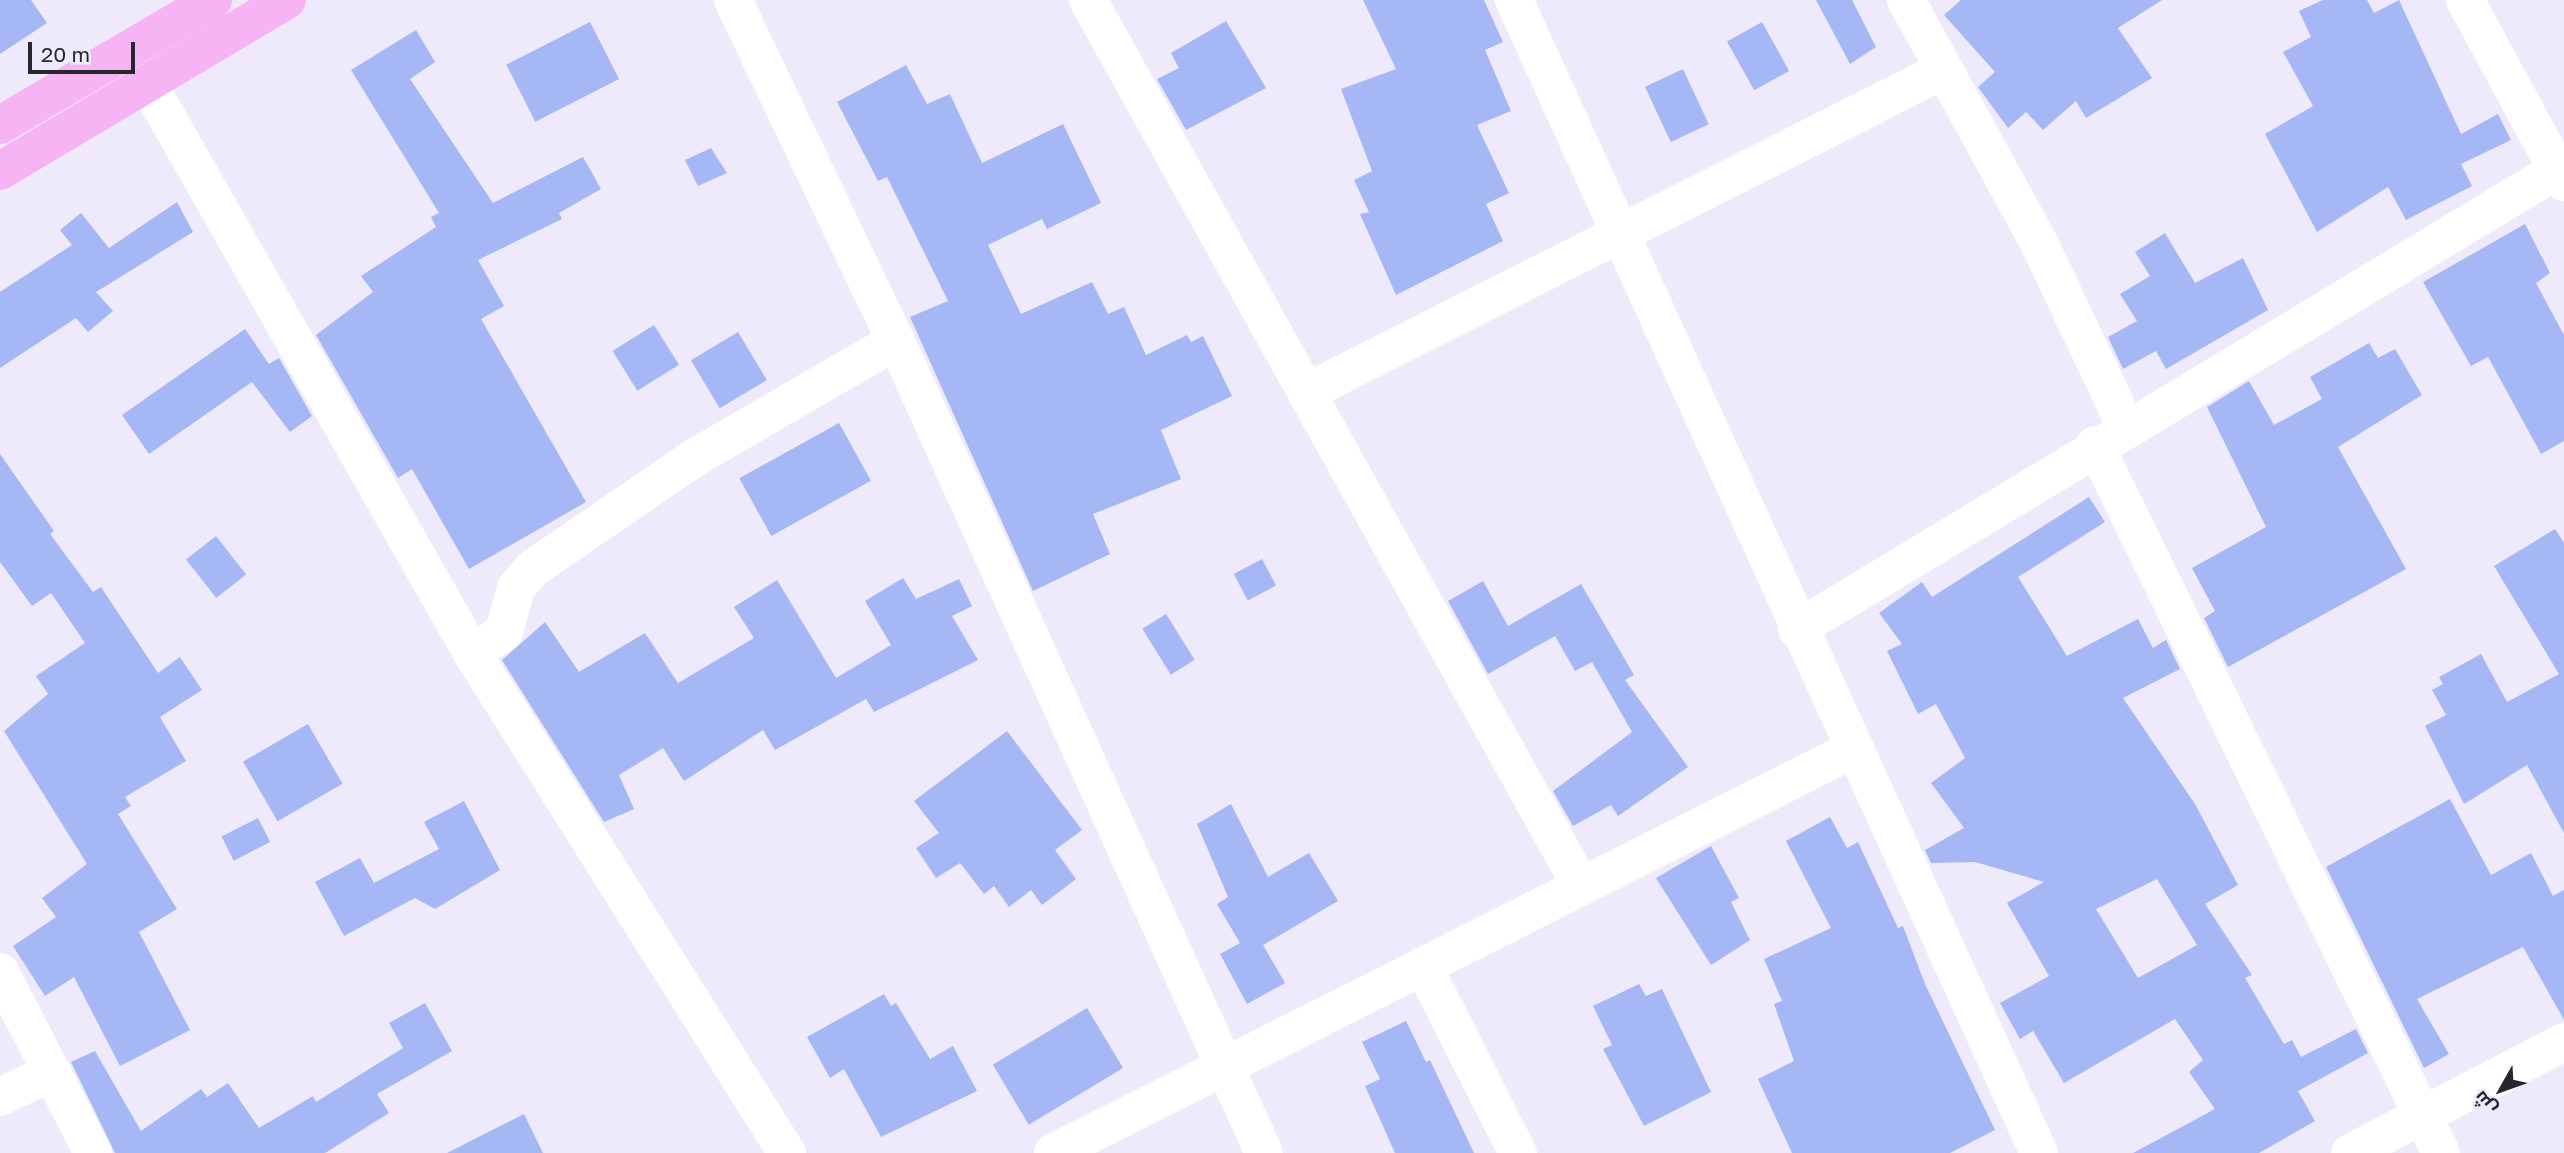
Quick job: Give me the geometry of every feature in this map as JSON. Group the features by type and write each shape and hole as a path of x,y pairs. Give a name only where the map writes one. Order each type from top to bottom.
{"highway":[{"path":"3,115 213,0"},
{"path":"0,171 287,0"}],"street":[{"path":"733,0 895,341 1264,1153"},
{"path":"1088,0 1309,391 1580,884"},
{"path":"1514,0 1624,233 1797,629 2039,1153"},
{"path":"1906,0 1942,71 2041,247 2110,436 2421,1116 2441,1153"},
{"path":"1797,629 2110,436 2562,173 2465,0"},
{"path":"1309,391 1942,71"},
{"path":"148,84 472,653 787,1153"},
{"path":"472,653 504,632 516,588 532,569 694,458 895,341"},
{"path":"1054,1153 1226,1068 1580,884 1852,750"},
{"path":"1423,966 1518,1153"},
{"path":"0,972 93,1153"},
{"path":"2350,1153 2564,1042"},
{"path":"0,1097 52,1072"}],"building":[{"path":"0,0 31,0 47,23 0,54"},
{"path":"1363,0 1484,0 1503,42 1485,50 1511,111 1477,125 1509,193 1486,204 1503,241 1396,295 1360,214 1369,212 1354,180 1372,171 1341,89 1396,69"},
{"path":"1816,0 1852,0 1876,47 1850,64"},
{"path":"1961,0 2162,0 2118,28 2152,78 2086,118 2076,101 2043,130 2026,112 2008,128 1978,87 1995,72 1944,15"},
{"path":"2323,0 2367,0 2374,13 2399,0 2461,134 2498,114 2511,140 2461,164 2472,186 2406,220 2388,187 2317,232 2265,134 2313,106 2283,52 2311,37 2299,11"},
{"path":"1226,21 1266,88 1186,130 1157,79 1179,68 1171,53"},
{"path":"590,22 619,79 535,122 506,65"},
{"path":"1762,22 1789,71 1754,90 1727,41"},
{"path":"416,30 435,62 410,79 493,203 583,157 601,189 559,213 562,219 478,260 504,306 481,319 586,502 469,569 412,469 398,478 316,335 373,292 361,276 436,227 431,217 439,213 351,70"},
{"path":"906,65 927,104 950,94 982,163 1063,124 1101,203 1047,229 1042,219 988,245 1021,314 1092,282 1108,314 1124,307 1146,355 1187,335 1191,342 1203,336 1232,396 1161,430 1181,479 1093,514 1110,554 1033,591 910,317 948,301 887,177 878,181 837,102"},
{"path":"1683,69 1709,124 1671,142 1645,87"},
{"path":"711,148 727,173 698,186 685,160"},
{"path":"177,202 193,232 96,292 113,311 88,332 76,318 0,368 0,292 72,245 60,230 81,213 109,248"},
{"path":"2525,224 2550,273 2536,283 2564,335 2564,441 2541,454 2488,357 2471,366 2423,282"},
{"path":"2165,233 2195,283 2243,258 2268,310 2166,369 2156,351 2123,369 2108,337 2137,321 2120,294 2150,276 2135,252"},
{"path":"654,325 679,365 637,391 612,351"},
{"path":"245,329 269,364 279,358 312,416 290,432 252,382 149,454 122,415"},
{"path":"738,332 767,380 720,408 691,360"},
{"path":"2369,343 2378,358 2395,349 2422,395 2338,447 2406,569 2228,667 2204,618 2215,611 2192,568 2266,527 2207,407 2249,381 2274,425 2322,399 2310,377"},
{"path":"839,423 871,481 771,536 739,478"},
{"path":"0,454 54,531 50,534 93,592 101,587 158,673 180,657 202,690 160,717 186,761 125,797 131,806 118,814 177,909 139,932 190,1030 120,1066 74,977 45,996 13,946 56,917 42,898 87,864 4,731 48,694 36,676 85,643 51,593 32,606 0,562"},
{"path":"2089,497 2105,522 2018,577 2067,656 2138,619 2153,648 2166,640 2180,669 2123,698 2195,804 2238,885 2205,904 2252,975 2245,978 2284,1044 2292,1040 2301,1057 2356,1029 2368,1053 2298,1091 2315,1121 2259,1153 2133,1153 2215,1109 2189,1072 2203,1060 2175,1019 2064,1083 2033,1031 2020,1039 2000,1003 2049,976 2007,903 2044,882 1975,862 1931,863 1925,850 1964,828 1931,783 1965,758 1936,704 1918,714 1887,651 1902,644 1879,613 1922,582 1932,597","holes":["2157,879 2197,945 2138,978 2096,909"]},
{"path":"2555,529 2564,543 2564,833 2527,765 2464,804 2425,726 2446,715 2432,690 2443,684 2439,677 2481,654 2507,702 2559,674 2494,566"},
{"path":"216,536 246,575 216,598 186,559"},
{"path":"1262,559 1276,585 1248,601 1234,574"},
{"path":"903,578 916,599 959,579 972,606 952,616 978,660 874,712 866,699 775,750 763,730 684,781 663,748 619,775 634,809 604,822 502,660 545,622 579,672 645,633 678,683 754,638 734,607 777,580 836,678 891,645 865,601"},
{"path":"1483,581 1508,626 1581,584 1634,675 1625,680 1688,767 1618,816 1611,805 1573,826 1553,791 1632,732 1592,662 1575,671 1555,636 1488,674 1448,601"},
{"path":"1166,614 1195,660 1171,675 1142,629"},
{"path":"308,724 342,784 278,821 243,762"},
{"path":"1007,731 1082,830 1055,850 1076,879 1042,905 1031,890 1009,907 994,886 984,894 960,863 936,878 916,848 939,833 914,801"},
{"path":"2450,799 2491,875 2531,853 2553,896 2564,890 2564,1020 2523,947 2417,999 2449,1054 2424,1068 2326,867"},
{"path":"464,801 500,870 435,909 415,898 344,936 315,882 360,858 374,883 439,849 424,822"},
{"path":"1231,804 1268,877 1309,853 1338,901 1263,945 1285,983 1247,1004 1220,954 1240,943 1217,904 1228,897 1197,824"},
{"path":"1830,817 1847,848 1858,842 1898,928 1903,926 1925,984 1995,1130 1950,1153 1792,1153 1758,1079 1794,1061 1774,1004 1782,1001 1764,959 1831,928 1786,841"},
{"path":"258,818 270,842 234,861 221,837"},
{"path":"1711,846 1739,898 1731,902 1750,940 1711,965 1656,878"},
{"path":"1639,984 1646,996 1662,989 1711,1092 1644,1126 1603,1049 1612,1045 1593,1006"},
{"path":"884,994 891,1006 896,1003 930,1059 953,1046 977,1091 881,1137 844,1069 830,1078 807,1037"},
{"path":"425,1003 452,1051 377,1094 389,1113 325,1153 115,1153 71,1062 95,1051 141,1131 201,1089 207,1097 228,1083 259,1128 313,1096 316,1102 403,1048 389,1023"},
{"path":"1087,1008 1123,1068 1029,1125 993,1065"},
{"path":"1406,1021 1426,1062 1430,1060 1474,1153 1395,1153 1365,1086 1380,1079 1362,1042"},
{"path":"524,1114 543,1153 447,1153"}]}
